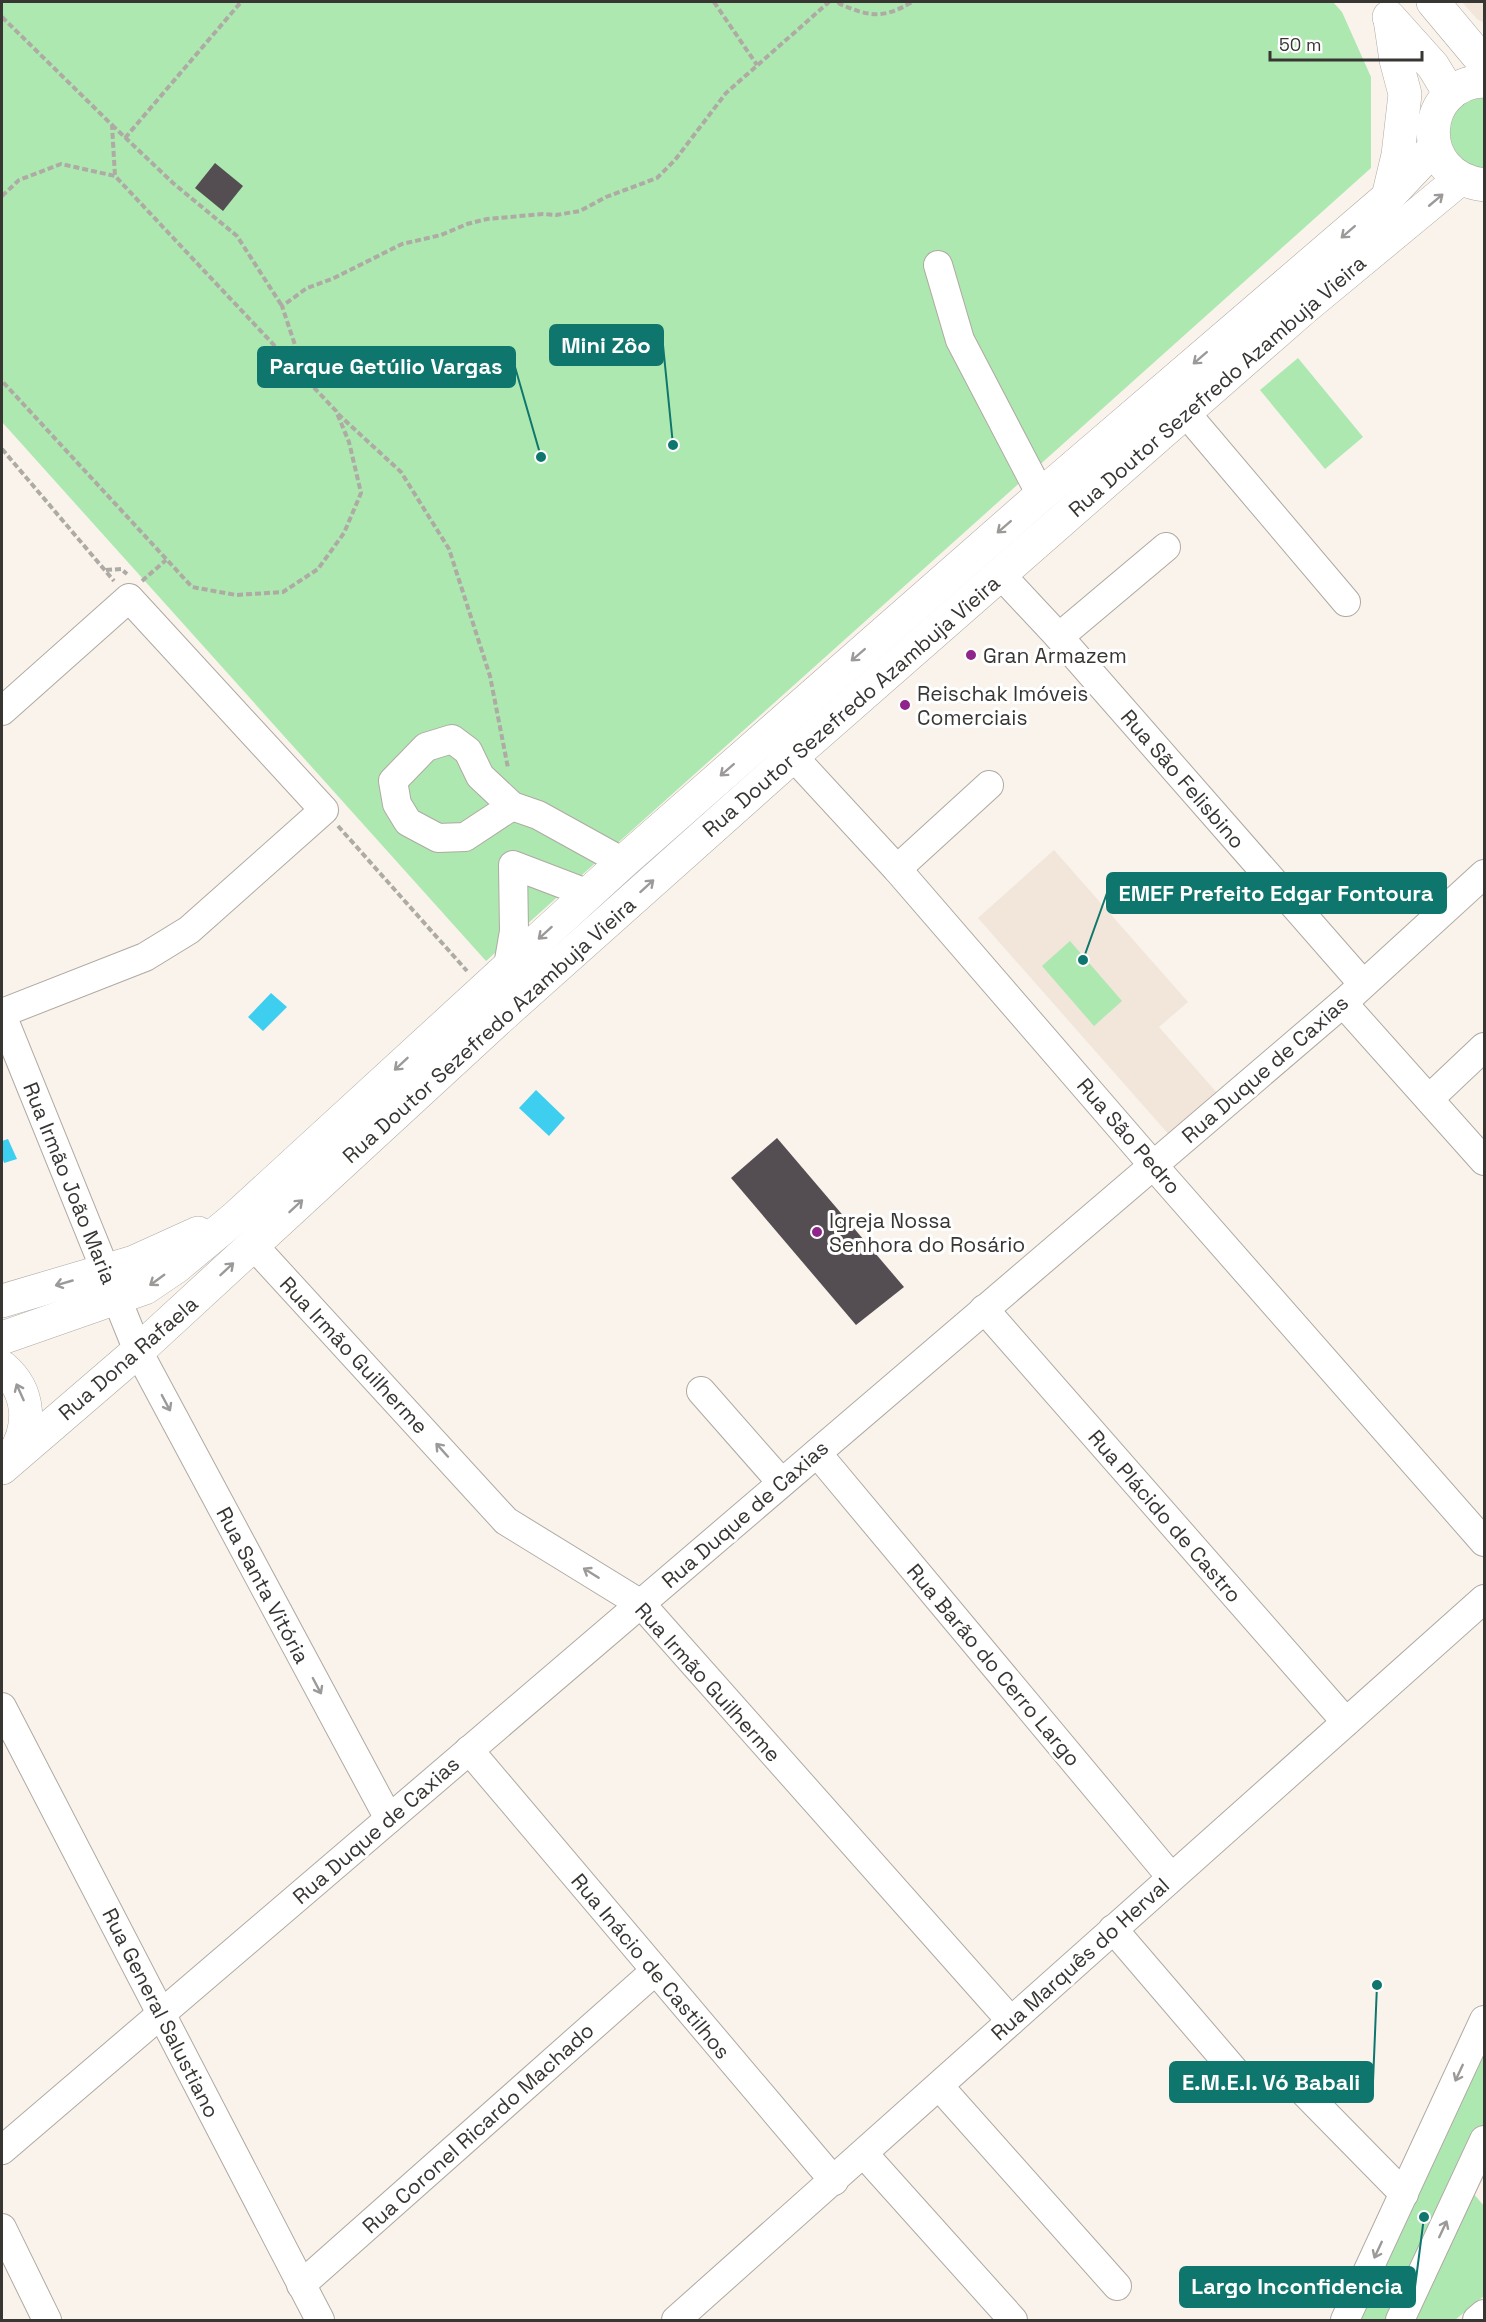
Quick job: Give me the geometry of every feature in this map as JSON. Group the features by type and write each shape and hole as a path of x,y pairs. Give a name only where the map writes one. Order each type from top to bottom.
{"main road":[{"path":"1433,2 1485,63"},
{"path":"1384,10 1433,66 1450,94"},
{"path":"1384,10 1405,94 1398,155 1387,198"},
{"path":"1472,182 1444,165 1435,147 1433,133 1435,118 1450,94 1462,86 1485,81"},
{"name":"Rua Doutor Sezefredo Azambuja Vieira","path":"2,1338 111,1285 134,1262 236,1217 623,862 1041,495 1387,198 1435,147"},
{"name":"Rua Doutor Sezefredo Azambuja Vieira","path":"253,1245 505,1013 793,756 1303,309 1472,182"},
{"name":"Rua Dona Rafaela","path":"5,1465 138,1351 253,1245"},
{"name":"Rua Doutor Sezefredo Azambuja Vieira","path":"2,1301 111,1285"},
{"path":"2,1367 19,1387 26,1406 26,1426 20,1444 5,1465"}],"street":[{"path":"938,265 960,340 1041,495"},
{"path":"1185,412 1346,602"},
{"path":"1059,637 1167,547"},
{"name":"Rua São Felisbino","path":"1000,576 1059,637 1353,994 1429,1099 1485,1161"},
{"path":"2,711 134,591 324,810 180,936 145,957 2,1014"},
{"name":"Rua São Pedro","path":"771,732 897,869 1153,1165 1485,1542"},
{"path":"897,869 989,784"},
{"path":"512,806 538,815 623,862"},
{"path":"508,966 514,931 513,865 589,894"},
{"name":"Rua Duque de Caxias","path":"2,2150 1353,994 1485,874"},
{"name":"Rua Irmão João Maria","path":"2,1014 138,1351"},
{"path":"1429,1099 1485,1047"},
{"name":"Rua Irmão Guilherme","path":"253,1245 506,1521 640,1604 1011,2021"},
{"name":"Rua Plácido de Castro","path":"984,1310 1346,1722"},
{"name":"Rua Santa Vitória","path":"138,1351 389,1819"},
{"path":"701,1391 781,1482"},
{"name":"Rua Barão do Cerro Largo","path":"817,1453 1171,1877"},
{"name":"Rua Marquês do Herval","path":"676,2320 1485,1599"},
{"name":"Rua General Salustiano","path":"2,1707 320,2320"},
{"name":"Rua Inácio de Castilhos","path":"469,1750 834,2181"},
{"path":"1113,1929 1245,2083 1257,2089 1297,2085 1404,2194"},
{"name":"Rua Coronel Ricardo Machado","path":"301,2285 655,1971"},
{"path":"1345,2320 1485,2020"},
{"path":"939,2086 1117,2286"},
{"path":"1400,2320 1485,2140"},
{"path":"864,2154 1013,2320"},
{"path":"2,2228 47,2320"},
{"path":"1477,2320 1485,2314"}],"path":[{"path":"125,138 241,2"},
{"path":"714,2 757,65"},
{"path":"282,306 307,288 332,279 402,244 441,235 467,224 487,219 556,215 580,211 606,197 657,177 675,160 726,93 829,2"},
{"path":"837,2 871,16 894,13 912,2"},
{"path":"2,17 173,183 237,236 282,306 307,381"},
{"path":"112,125 115,176"},
{"path":"2,196 19,180 61,164 115,176 307,381 401,472 448,549 490,676 512,789 512,806"},
{"path":"2,381 192,587 236,595 283,592 318,569 344,533 361,493 350,442 336,411"},
{"path":"2,449 106,570 134,591 166,560"},
{"path":"106,570 121,569"},
{"path":"324,810 483,989"}],"shaded area":[{"path":"1462,2 1484,2 1484,23 1477,19"},
{"path":"1054,850 1188,1002 1159,1027 1219,1095 1171,1137 978,918"}],"green space":[{"path":"2,2 1333,2 1342,12 1371,77 1371,168 486,961 2,422"},
{"path":"1484,89 1484,177 1450,161 1448,109"},
{"path":"1298,358 1363,437 1325,469 1260,390"},
{"path":"1070,941 1122,1001 1094,1026 1042,966"},
{"path":"1484,2055 1484,2127 1391,2320 1358,2320"},
{"path":"1473,2193 1484,2206 1484,2296 1455,2320 1413,2320"}],"water":[{"path":"271,993 287,1007 263,1031 248,1017"},
{"path":"536,1090 565,1118 549,1136 519,1108"},
{"path":"8,1139 17,1159 4,1163 2,1141"}],"building":[{"path":"215,163 243,186 223,211 195,188"},
{"name":"Igreja Nossa Senhora do Rosário","path":"777,1138 904,1287 856,1325 731,1178"}],"place":[{"name":"Mini Zôo","path":"673,445"},
{"name":"Parque Getúlio Vargas","path":"541,457"},
{"name":"Gran Armazem","path":"971,655"},
{"name":"Reischak Imóveis Comerciais","path":"905,705"},
{"name":"EMEF Prefeito Edgar Fontoura","path":"1083,960"},
{"name":"Igreja Nossa Senhora do Rosário","path":"817,1232"},
{"name":"E.M.E.I. Vó Babali","path":"1377,1985"},
{"name":"Largo Inconfidencia","path":"1424,2217"}]}
